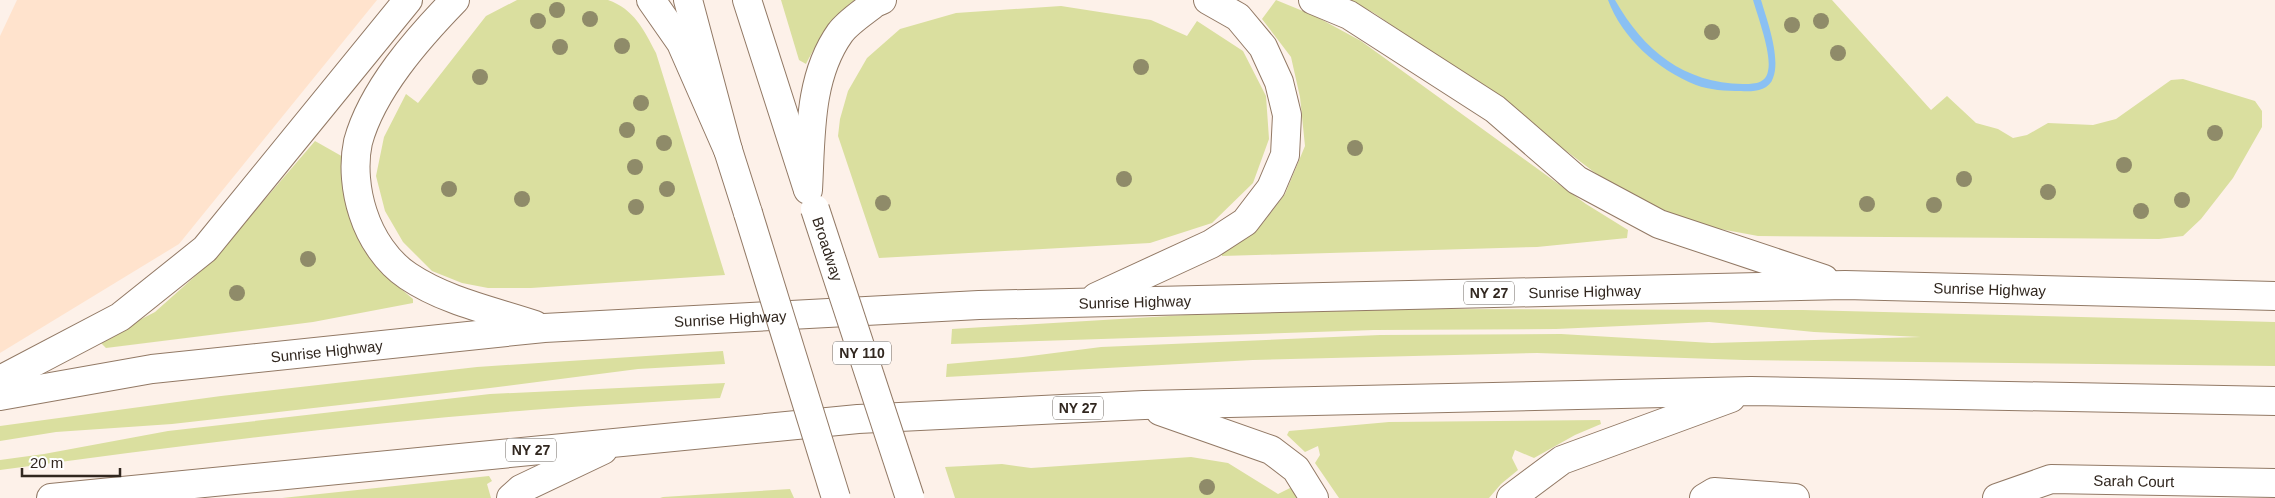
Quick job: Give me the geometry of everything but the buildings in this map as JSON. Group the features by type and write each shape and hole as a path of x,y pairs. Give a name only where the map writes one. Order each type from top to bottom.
{"main road":[{"path":"0,380 120,317 205,249 408,0"},
{"path":"455,0 406,54 368,116 358,143 355,171 360,204 368,231 385,254 407,276 432,290 544,328"},
{"path":"651,0 680,44 728,150"},
{"path":"688,0 728,150 836,498"},
{"name":"Broadway","path":"747,0 910,498"},
{"path":"811,200 812,109 823,68 840,32 875,3 882,0"},
{"path":"1087,301 1211,244 1245,222 1271,188 1285,154 1287,116 1279,82 1263,47 1238,17 1208,0"},
{"path":"1313,0 1349,15 1495,109 1577,180 1659,224 1844,286"},
{"name":"Sunrise Highway","path":"0,396 152,370 544,328 979,305 1087,301 1844,286 2275,296"},
{"path":"1511,498 1562,460 1751,391"},
{"name":"NY 27","path":"51,498 858,419 1144,405 1751,391 2275,401"},
{"path":"1144,405 1271,450 1296,469 1314,498"},
{"path":"511,498 521,489 622,441"},
{"name":"Sarah Court","path":"1997,498 2051,479 2275,483"},
{"path":"1704,498 1714,492 1795,498"}],"shaded area":[{"path":"17,0 377,0 179,244 0,353 0,36"}],"green space":[{"path":"517,0 608,0 625,9 637,21 656,53 725,275 531,288 488,288 462,283 432,271 403,242 385,211 376,176 384,137 406,94 418,103 486,16"},
{"path":"781,0 855,0 839,13 821,37 806,64 799,60"},
{"path":"1276,0 1315,16 1361,41 1586,204 1628,230 1627,238 1537,247 1222,256 1222,250 1263,223 1285,194 1305,146 1300,97 1291,57 1262,19"},
{"path":"1349,0 1832,0 1931,110 1947,96 1976,123 1998,129 2013,138 2027,135 2048,123 2093,125 2116,119 2171,80 2183,79 2255,101 2262,111 2262,127 2233,178 2201,219 2183,236 2159,239 1758,236 1704,226 1654,208 1611,185 1493,95 1374,13"},
{"path":"1061,6 1151,20 1187,36 1197,21 1243,51 1266,96 1269,139 1253,183 1212,223 1150,243 879,258 838,136 840,119 848,91 867,58 900,29 956,13"},
{"path":"315,141 345,158 366,248 387,277 413,299 413,303 313,322 106,348 99,341 155,312 211,262"},
{"path":"1421,309 1803,310 2275,322 2275,366 1744,360 1537,353 1253,360 946,377 947,364 1101,347 1380,335 1561,334 1712,343 1921,337 1814,332 1709,322 1556,329 1374,330 951,344 952,329 1186,315"},
{"path":"723,351 725,364 638,369 490,388 172,424 56,432 0,441 0,426 221,396 477,367"},
{"path":"725,383 720,398 555,408 398,422 198,444 0,470 0,460 44,454 168,431 490,394"},
{"path":"1600,420 1601,424 1575,435 1534,458 1515,450 1512,458 1518,470 1501,484 1489,498 1339,498 1315,463 1320,455 1318,446 1305,452 1287,435 1289,431 1389,422"},
{"path":"1191,457 1228,463 1278,494 1292,487 1298,498 955,498 945,467 1002,464 1031,468"},
{"path":"489,476 492,481 487,484 491,498 282,498"},
{"path":"790,489 794,498 660,498 663,497"}],"water":[{"path":"1608,0 1615,0 1639,34 1668,61 1702,78 1743,84 1762,81 1765,79 1768,71 1769,64 1766,46 1753,0 1761,0 1770,28 1774,50 1775,70 1773,78 1768,86 1755,91 1712,89 1701,87 1682,79 1655,62 1632,40 1614,14"}]}
